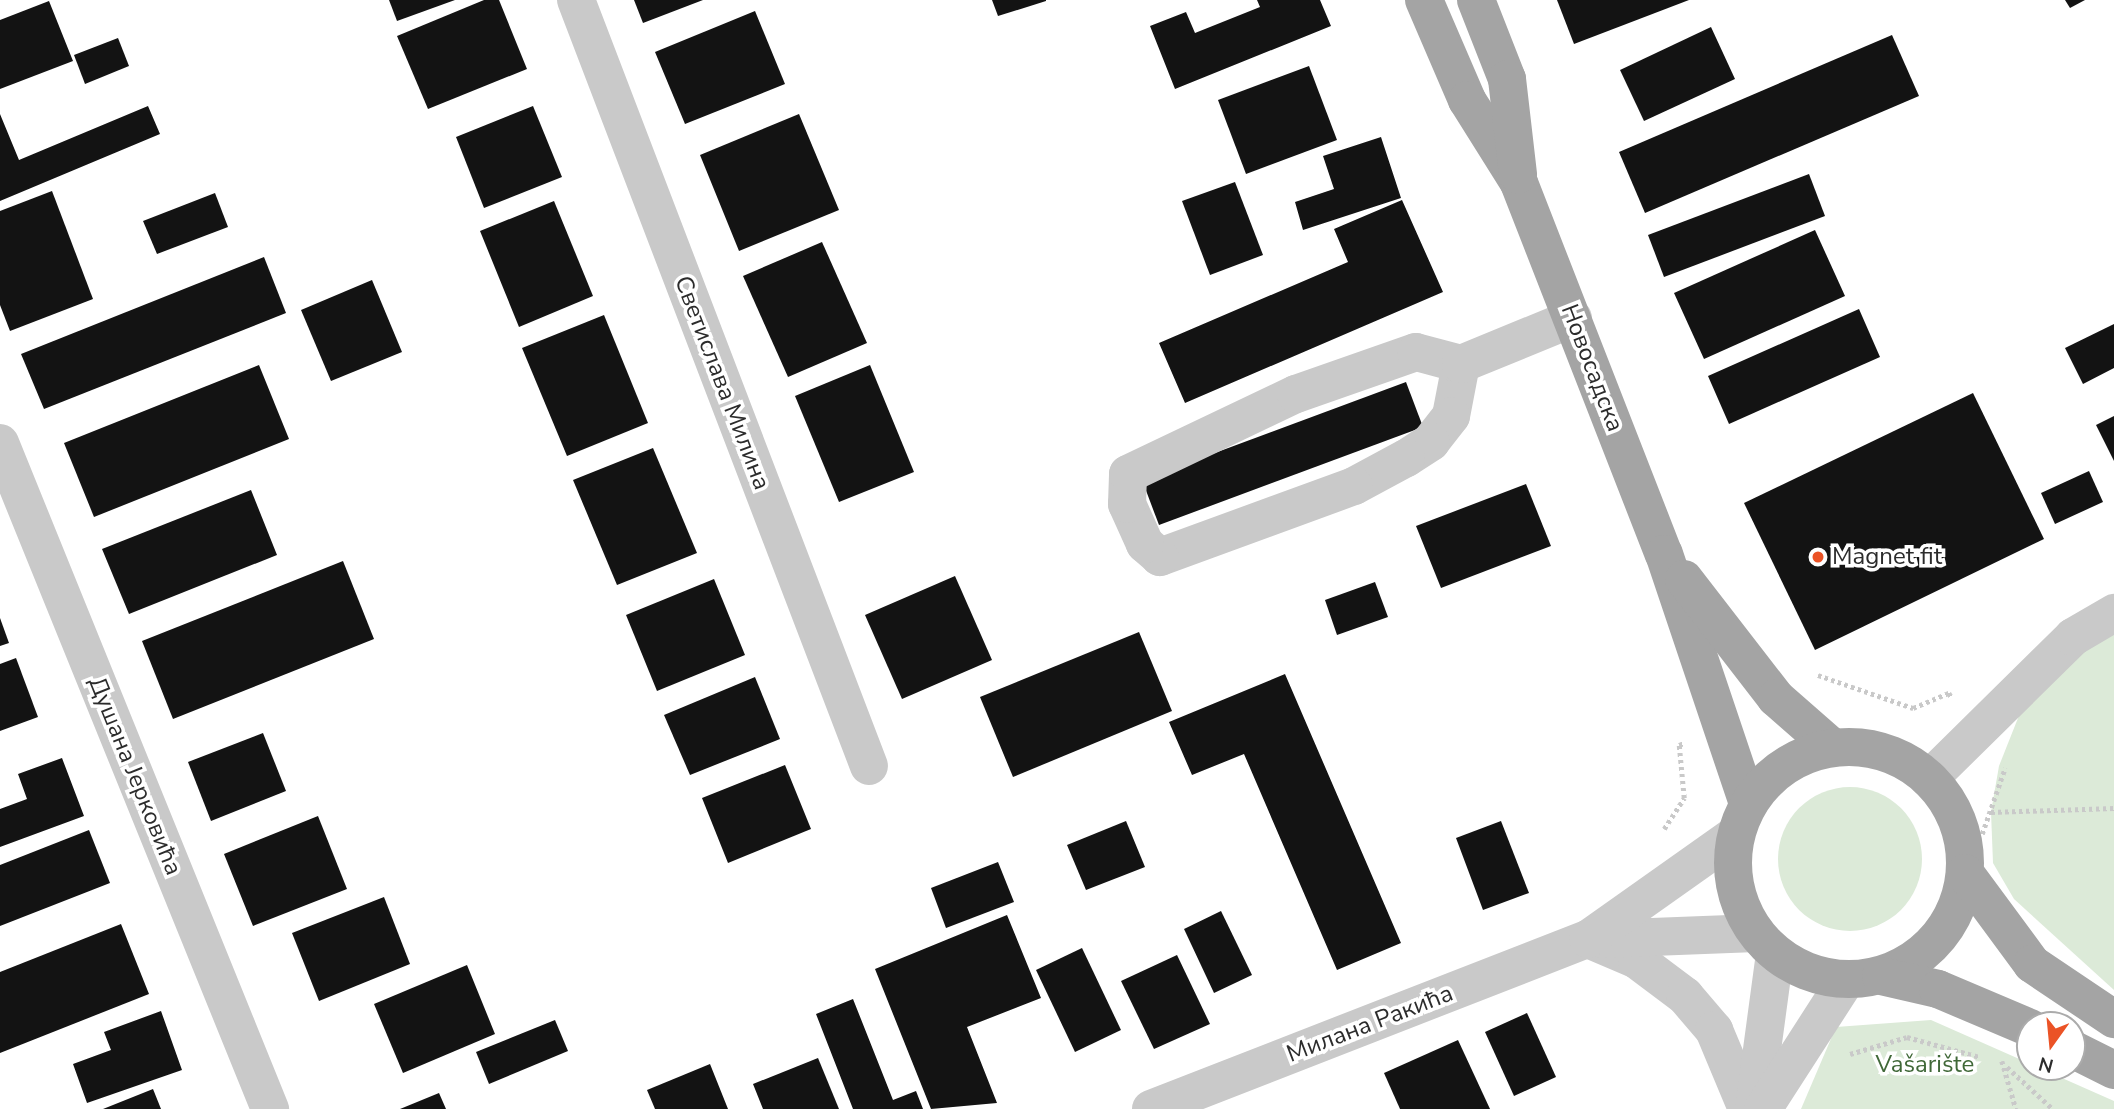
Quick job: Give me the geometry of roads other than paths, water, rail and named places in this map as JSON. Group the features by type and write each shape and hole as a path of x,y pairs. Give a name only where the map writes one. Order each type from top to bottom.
{"main road":[{"name":"Новосадска","path":"1424,0 1467,100 1519,183 1573,318 1664,554 1723,727 1742,819"},
{"name":"Новосадска","path":"1476,0 1507,79 1519,183"},
{"name":"Новосадска","path":"1664,554 1776,698 1832,747"},
{"path":"1863,978 1913,961 1939,937 1957,908 1965,873 1963,839 1950,806 1929,779 1900,758 1867,748 1832,747 1770,776 1742,819 1737,892 1765,944 1797,968 1863,978 1990,1008 2016,1021"},
{"path":"1965,873 2032,964 2114,1019"},
{"path":"2086,1056 2114,1070"}],"street":[{"name":"Светислава Милина","path":"576,0 869,765"},
{"path":"1461,365 1451,416 1431,442 1406,458 1354,486 1160,557 1145,544 1126,504 1128,474 1296,394 1416,352 1461,365 1573,318"},
{"name":"Душана Јерковића","path":"0,443 270,1109"},
{"path":"1929,779 2073,637 2114,613"},
{"name":"Милана Ракића","path":"1151,1109 1588,939 1673,879 1742,819"},
{"path":"1588,939 1637,960 1685,996 1714,1030 1747,1109"},
{"name":"Милана Ракића","path":"1588,939 1765,944"},
{"path":"1754,1109 1765,944"},
{"path":"1763,1109 1798,1052 1863,978"}],"place":[{"name":"Magnet fit","path":"1818,557"}],"park label":[{"name":"Vašarište","path":"1925,1065"}]}
